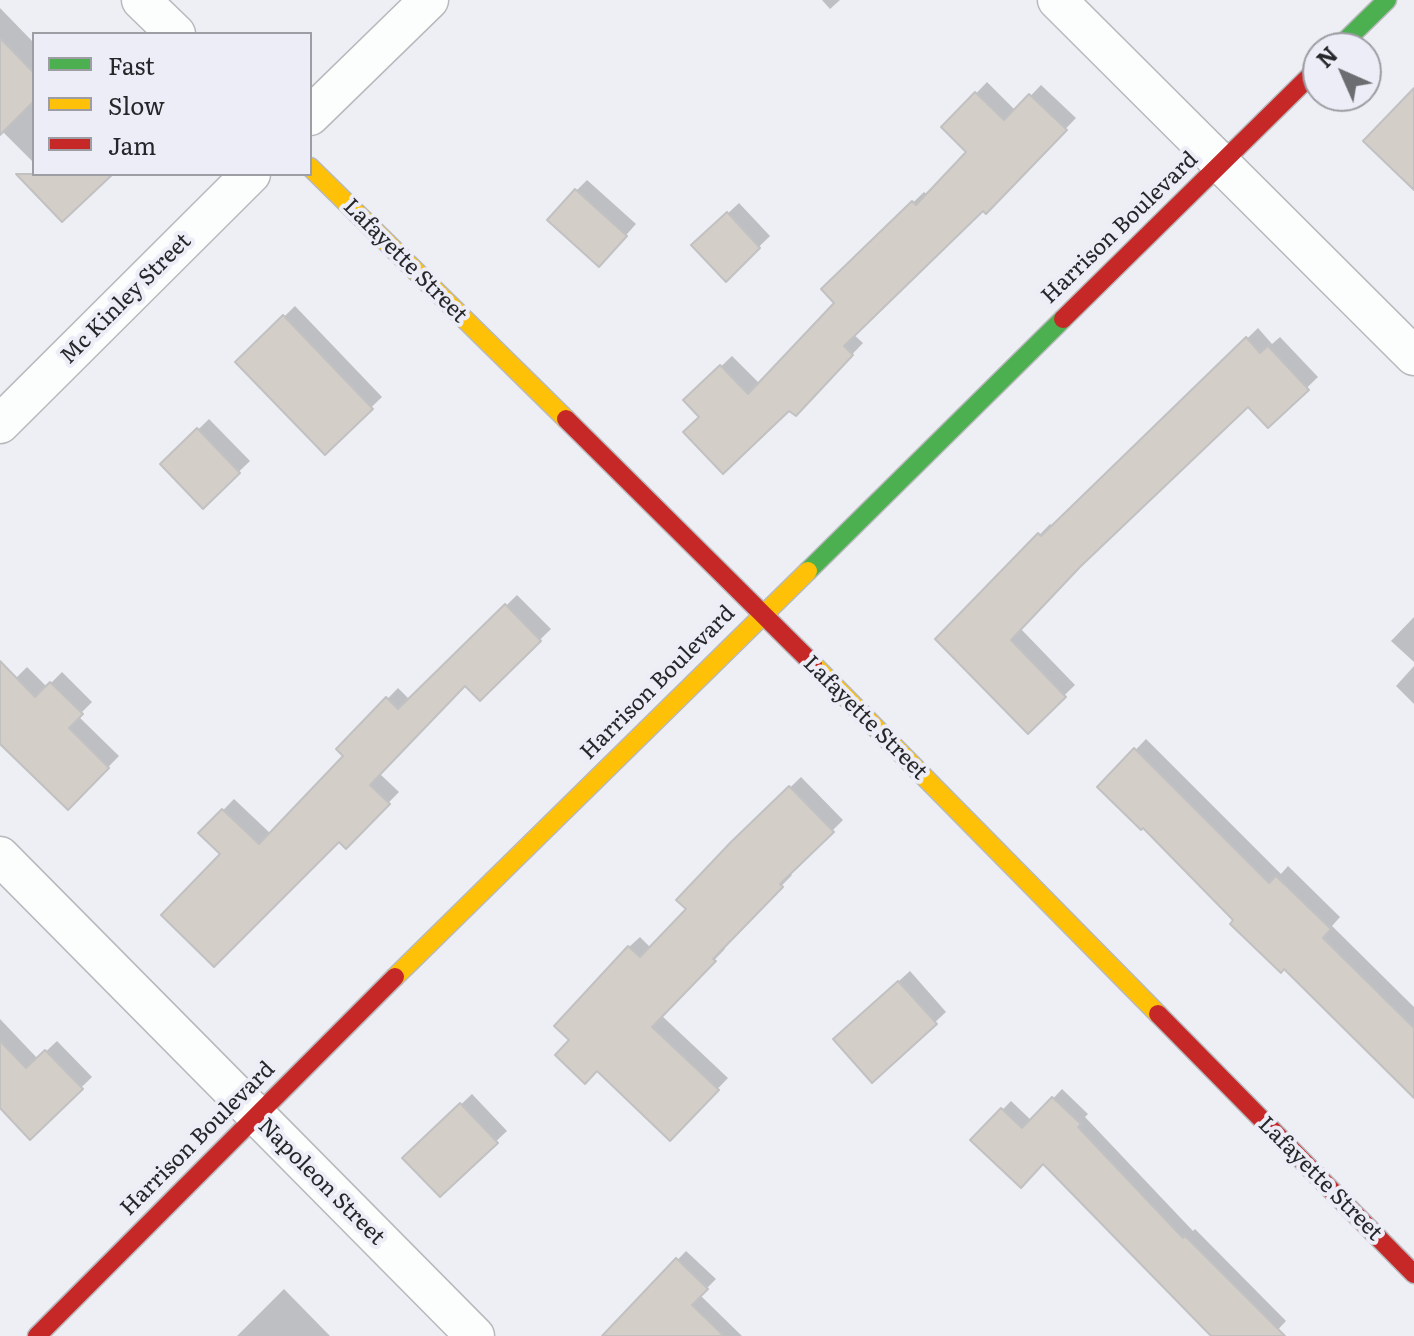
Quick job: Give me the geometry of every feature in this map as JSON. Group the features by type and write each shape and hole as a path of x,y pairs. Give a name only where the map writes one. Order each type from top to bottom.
{"street":[{"path":"141,0 174,32"},
{"path":"312,114 429,0"},
{"path":"1057,0 1414,356"},
{"path":"1354,32 1387,0"},
{"name":"Harrison Boulevard","path":"37,1336 255,1115 1302,84"},
{"name":"Lafayette Street","path":"312,169 763,613 1414,1274"},
{"name":"Mc Kinley Street","path":"0,424 249,176"},
{"name":"Napoleon Street","path":"0,856 475,1336"}],"building":[{"path":"0,38 32,71 32,103 0,135"},
{"path":"1414,88 1414,190 1363,141"},
{"path":"975,92 1004,120 1029,94 1067,130 986,214 983,211 844,346 853,355 796,416 789,411 723,474 683,432 699,417 683,400 720,365 748,394 834,303 821,289 912,201 916,205 966,152 941,127"},
{"path":"16,174 111,176 62,222"},
{"path":"575,189 627,236 599,267 547,220"},
{"path":"727,212 760,248 726,282 691,245"},
{"path":"283,315 373,409 325,455 235,362"},
{"path":"1246,337 1260,353 1268,346 1309,390 1268,428 1248,407 1080,567 1011,640 1066,697 1028,734 935,639 1038,533 1041,536"},
{"path":"197,428 240,473 203,509 160,464"},
{"path":"505,604 541,641 480,701 465,686 370,785 390,804 346,849 339,842 214,967 161,915 220,854 198,833 222,809 259,844 343,756 336,749 386,697 398,709"},
{"path":"0,661 35,697 50,682 83,714 69,728 109,768 68,810 0,744"},
{"path":"1134,748 1269,883 1276,876 1331,929 1323,938 1414,1028 1414,1098 1284,969 1281,973 1230,924 1233,920 1143,828 1141,830 1097,787"},
{"path":"789,786 834,832 780,884 783,887 652,1027 719,1090 670,1141 597,1071 585,1084 555,1055 569,1040 554,1026 628,946 640,957 686,909 676,900"},
{"path":"898,981 937,1024 872,1083 833,1039"},
{"path":"0,1041 26,1068 45,1050 83,1089 30,1140 0,1108"},
{"path":"1052,1097 1081,1124 1078,1127 1183,1238 1185,1236 1285,1336 1211,1336 1043,1164 1021,1188 970,1140 1001,1108 1022,1128"},
{"path":"460,1103 498,1143 440,1197 402,1158"},
{"path":"676,1258 708,1289 692,1305 724,1336 602,1336"}],"traffic: fast":[{"path":"1354,32 1387,0"},
{"path":"808,571 1063,319"}],"traffic: slow":[{"path":"312,169 566,419"},
{"path":"395,977 808,571"},
{"path":"813,664 1158,1014"}],"traffic: jam":[{"path":"1063,319 1302,84"},
{"path":"566,419 813,664"},
{"path":"37,1336 395,977"},
{"path":"1158,1014 1414,1274"}]}
